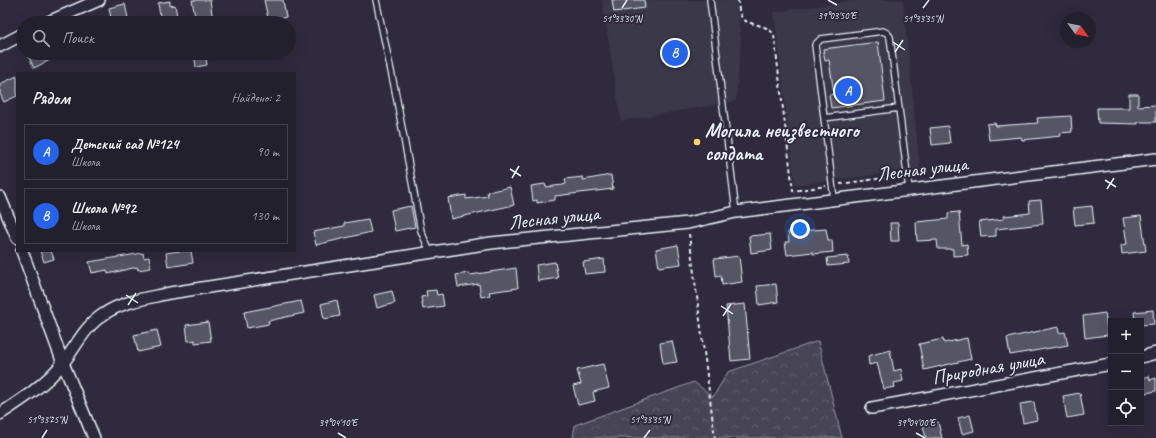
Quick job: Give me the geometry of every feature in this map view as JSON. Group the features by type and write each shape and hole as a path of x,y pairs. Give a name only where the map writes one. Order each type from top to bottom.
{"street":[{"path":"62,16 99,0"},
{"path":"0,46 16,38"},
{"name":"Лесная улица","path":"0,414 33,393 63,363 88,326 104,313 124,304 170,293 491,243 688,223 736,212 1156,159"},
{"path":"0,198 16,236"},
{"path":"22,252 63,363 94,438"},
{"path":"1144,356 1156,353"},
{"name":"Природная улица","path":"872,408 1108,365"}],"lane":[{"path":"376,0 395,90 420,231 430,252"},
{"path":"710,0 736,212"},
{"path":"834,199 815,45 821,39 883,31 890,37 909,189"},
{"path":"824,118 899,108"}],"path":[{"path":"738,0 742,19 767,28 774,35 793,191 907,174"},
{"path":"688,223 715,438"}],"shaded area":[{"path":"602,0 736,0 741,40 736,101 621,121"},
{"path":"857,0 903,0 920,169 795,185 774,12"}],"green space":[{"path":"818,341 842,438 573,438 575,425 694,382 713,397 728,372"}],"building":[{"path":"192,0 210,0 212,16 195,16"},
{"path":"264,0 283,0 286,16 267,16"},
{"path":"612,0 644,0 645,8 614,12"},
{"path":"170,1 170,6 175,5 177,16 160,16 158,3"},
{"path":"125,4 128,16 111,16 109,8"},
{"path":"878,42 885,101 831,108 829,95 834,94 829,60 825,61 823,49"},
{"path":"30,60 50,60 34,68"},
{"path":"195,60 206,60 207,65 196,67"},
{"path":"16,76 16,96 4,102 0,94 0,84"},
{"path":"1129,94 1138,94 1138,106 1156,105 1156,122 1138,122 1138,124 1098,123 1097,108 1129,108"},
{"path":"1071,116 1072,132 1060,133 1061,136 1022,140 1021,137 989,140 987,124 995,123 996,126 1038,123 1037,118"},
{"path":"948,126 950,143 932,145 930,128"},
{"path":"611,175 613,189 555,196 555,200 537,203 537,200 533,201 531,186 545,184 546,187 563,185 566,184 565,179 583,177 583,180"},
{"path":"510,187 514,205 451,219 448,198 466,195 466,199 488,196 487,192"},
{"path":"1041,200 1043,224 996,229 996,236 981,237 979,222 1004,219 1004,216 1030,213 1029,201"},
{"path":"411,206 415,227 395,231 391,210"},
{"path":"1092,206 1094,223 1075,225 1073,208"},
{"path":"959,212 962,245 967,244 968,255 953,256 953,249 938,249 937,240 917,241 916,222 948,219 948,213"},
{"path":"1141,216 1146,251 1122,254 1121,245 1127,244 1123,218"},
{"path":"368,219 371,232 316,245 313,232 344,226 344,223"},
{"path":"890,223 898,223 899,241 891,241"},
{"path":"826,229 828,240 832,240 833,252 813,254 813,252 787,255 785,242 789,242 788,232"},
{"path":"770,234 772,250 751,253 749,236"},
{"path":"678,245 681,264 659,267 656,249"},
{"path":"40,252 51,252 54,259 44,262"},
{"path":"191,252 193,263 168,267 166,253"},
{"path":"143,253 144,258 149,257 151,268 138,270 137,267 108,274 107,270 92,273 89,262"},
{"path":"739,256 742,282 722,285 721,275 716,276 714,259"},
{"path":"848,256 849,264 828,266 827,258"},
{"path":"604,259 605,272 585,274 583,262"},
{"path":"555,262 558,278 538,281 536,265"},
{"path":"516,268 518,288 489,292 490,295 481,297 479,284 458,287 456,275 469,273 470,275"},
{"path":"776,284 778,302 759,305 757,286"},
{"path":"436,290 437,295 442,294 444,306 423,309 421,297 427,296 426,291"},
{"path":"392,291 395,303 377,308 374,295"},
{"path":"337,300 340,316 324,319 321,304"},
{"path":"301,301 304,313 268,321 269,324 247,328 244,312"},
{"path":"745,304 750,359 731,361 726,306"},
{"path":"1153,310 1154,324 1144,325 1144,318 1135,318 1134,312"},
{"path":"1105,313 1108,335 1085,338 1083,316"},
{"path":"208,322 211,341 195,343 195,340 188,341 186,325"},
{"path":"1058,327 1059,333 1065,332 1068,345 1010,355 1007,338"},
{"path":"157,330 161,347 138,352 134,335"},
{"path":"967,338 971,359 924,370 919,344 943,339 944,343"},
{"path":"672,341 677,362 663,364 660,343"},
{"path":"890,350 894,371 901,369 903,381 894,383 895,387 884,389 877,363 869,365 868,356"},
{"path":"603,364 609,388 593,392 595,401 578,405 573,386 581,384 577,370"},
{"path":"1149,376 1150,380 1156,378 1156,391 1144,393 1144,377"},
{"path":"1080,393 1084,415 1067,418 1063,396"},
{"path":"1034,402 1037,420 1023,423 1020,404"},
{"path":"970,415 974,431 962,434 958,418"},
{"path":"938,422 942,438 926,438 923,426"}],"place":[{"name":"Школа №92","path":"675,53"},
{"name":"Детский сад №124","path":"848,91"},
{"name":"Могила неизвестного солдата","path":"697,142"}]}
